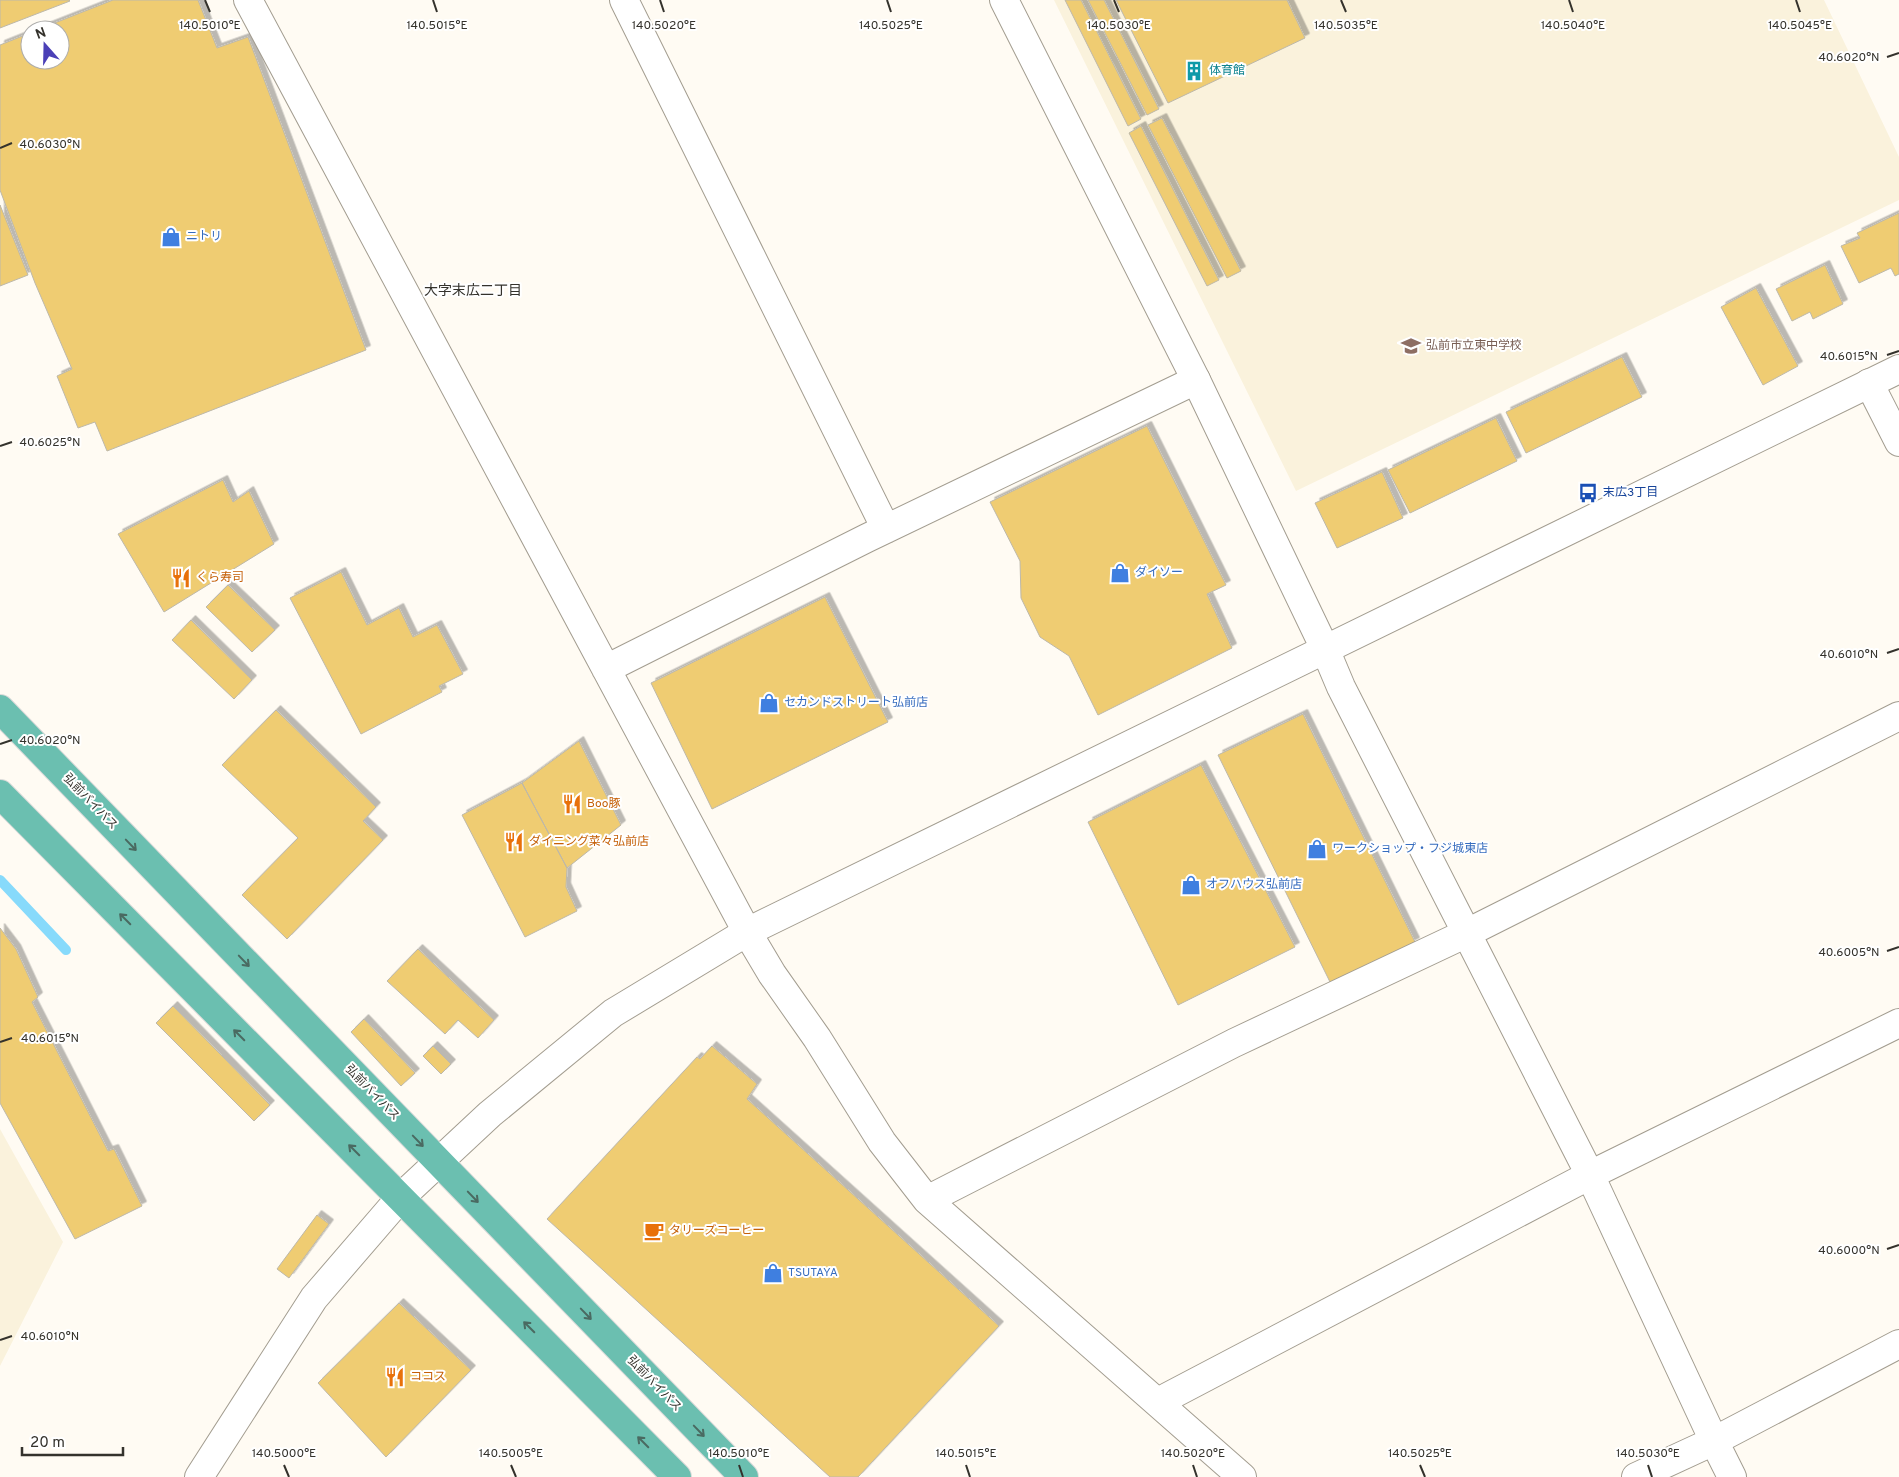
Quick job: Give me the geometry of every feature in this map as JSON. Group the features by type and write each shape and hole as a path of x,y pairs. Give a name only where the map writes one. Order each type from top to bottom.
{"highway":[{"name":"弘前バイパス","path":"0,709 744,1477"},
{"path":"0,794 677,1477"}],"street":[{"path":"248,0 747,932 772,974 817,1038 882,1142 927,1200 1242,1477"},
{"path":"624,0 886,529"},
{"path":"1004,0 1196,380 1342,687 1590,1175 1732,1477"},
{"path":"200,1477 314,1298 400,1197 490,1114 613,1013 747,932 1899,369"},
{"path":"606,669 886,529 1196,380"},
{"path":"1869,383 1899,442"},
{"path":"927,1200 1234,1042 1467,933 1899,716"},
{"path":"1158,1402 1590,1175 1899,1022"},
{"path":"1636,1477 1714,1441 1899,1344"}],"shaded area":[{"name":"弘前市立東中学校","path":"1054,0 1824,0 1899,157 1899,200 1296,491"},
{"path":"0,1129 63,1242 0,1366"}],"building":[{"path":"0,0 70,1 20,20 0,28"},
{"name":"ニトリ","path":"113,0 198,0 217,48 248,37 366,350 107,451 95,422 78,428 57,376 72,369 35,283 0,190 0,45 20,37 20,70 70,70 70,20 62,20"},
{"path":"1065,0 1081,0 1141,119 1128,126"},
{"path":"1088,0 1104,0 1159,109 1147,115"},
{"name":"体育館","path":"1116,0 1287,0 1305,38 1168,103"},
{"path":"1162,118 1241,271 1227,278 1148,125"},
{"path":"1141,126 1219,280 1207,286 1129,133"},
{"path":"0,205 28,275 0,286"},
{"path":"1899,213 1899,274 1895,276 1891,268 1859,283 1841,246 1860,238 1857,233"},
{"path":"1825,265 1843,304 1813,319 1810,312 1792,321 1776,289"},
{"path":"1756,288 1798,366 1763,385 1721,307"},
{"path":"1622,357 1642,397 1526,453 1506,412"},
{"path":"1496,418 1517,461 1410,513 1388,470"},
{"name":"ダイソー","path":"1147,426 1226,585 1207,594 1232,648 1098,715 1069,656 1040,637 1021,598 1020,561 990,502"},
{"path":"1382,472 1403,518 1337,548 1315,503"},
{"name":"くら寿司","path":"223,480 233,502 249,491 274,544 164,612 118,534"},
{"path":"341,572 367,625 399,608 413,637 437,625 463,674 439,686 442,692 361,734 290,598"},
{"path":"228,585 275,630 252,652 206,607"},
{"name":"セカンドストリート弘前店","path":"825,597 888,722 712,809 651,683"},
{"path":"191,620 252,680 234,699 172,640"},
{"path":"276,710 376,807 363,821 383,840 287,939 242,895 298,838 222,765"},
{"name":"ワークショップ・フジ城東店","path":"1303,714 1415,942 1331,984 1218,755"},
{"name":"Boo豚","path":"579,741 621,825 567,868 522,783"},
{"name":"オフハウス弘前店","path":"1201,765 1295,947 1178,1005 1088,822"},
{"name":"ダイニング菜々弘前店","path":"522,783 567,868 566,887 577,911 525,937 462,815"},
{"path":"0,928 16,949 38,997 32,1002 108,1151 114,1149 142,1206 75,1239 0,1103"},
{"path":"418,949 494,1020 478,1038 458,1020 445,1034 387,981"},
{"path":"173,1006 270,1105 254,1121 156,1023"},
{"path":"364,1019 415,1073 401,1086 351,1032"},
{"path":"433,1046 451,1064 441,1074 423,1056"},
{"name":"TSUTAYA","path":"712,1046 757,1084 747,1099 999,1326 858,1477 830,1477 547,1219 697,1057 700,1059"},
{"path":"317,1215 329,1224 289,1278 277,1269"},
{"name":"ココス","path":"399,1303 471,1370 386,1457 318,1383"}],"waterway":[{"path":"0,880 66,950"}],"place":[{"name":"体育館","path":"1194,71"},
{"name":"ニトリ","path":"171,237"},
{"name":"弘前市立東中学校","path":"1411,346"},
{"name":"末広3丁目","path":"1588,493"},
{"name":"ダイソー","path":"1120,573"},
{"name":"くら寿司","path":"181,578"},
{"name":"セカンドストリート弘前店","path":"769,703"},
{"name":"Boo豚","path":"572,804"},
{"name":"ダイニング菜々弘前店","path":"514,842"},
{"name":"ワークショップ・フジ城東店","path":"1317,849"},
{"name":"オフハウス弘前店","path":"1191,885"},
{"name":"タリーズコーヒー","path":"654,1231"},
{"name":"TSUTAYA","path":"773,1273"},
{"name":"ココス","path":"395,1377"}],"district":[{"name":"大字末広二丁目","path":"473,291"}]}
